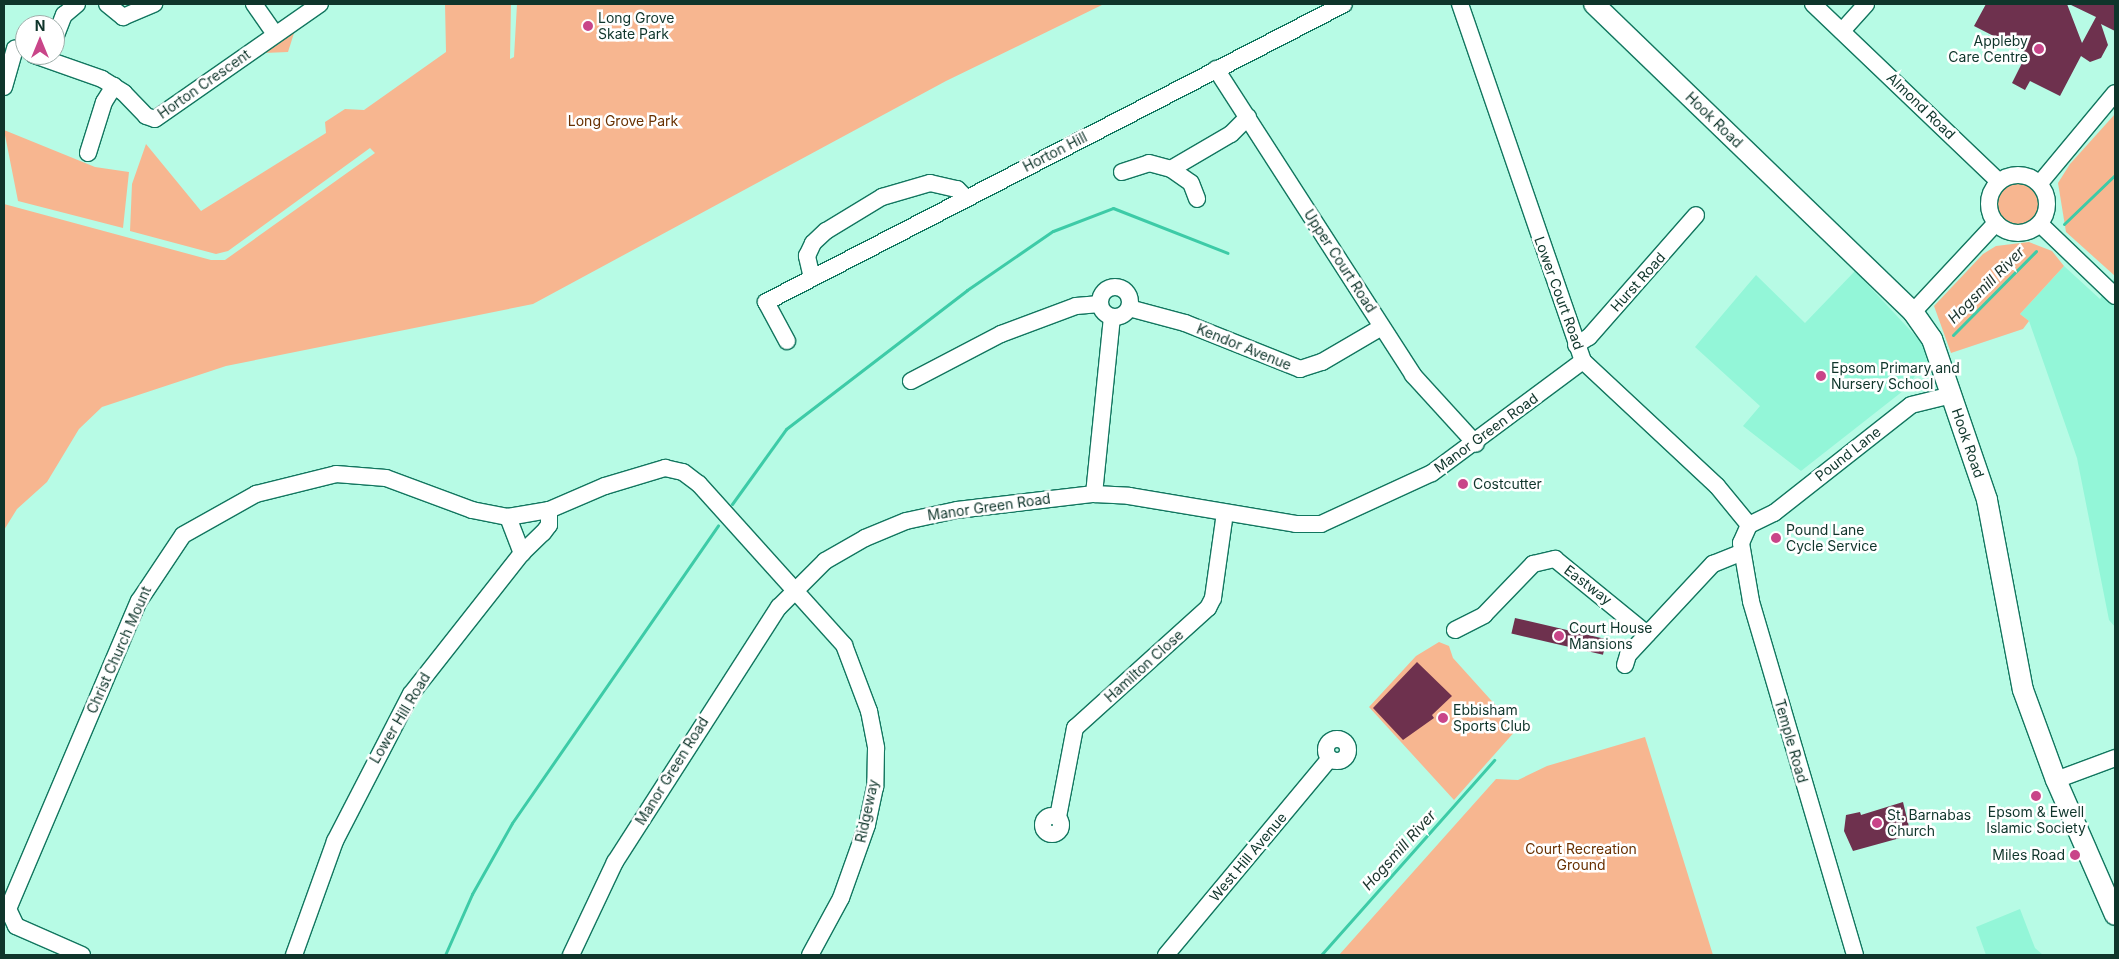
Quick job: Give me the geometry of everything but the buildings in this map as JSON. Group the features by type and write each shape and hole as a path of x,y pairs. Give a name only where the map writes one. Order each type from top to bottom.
{"main road":[{"name":"Hook Road","path":"1594,4 1913,312 1932,339 1987,500 2001,555 2023,690 2056,780 2115,916"}],"street":[{"path":"64,15 77,4"},
{"path":"107,4 123,17 154,4"},
{"path":"254,4 275,34"},
{"name":"Horton Crescent","path":"65,65 114,86 146,116 158,118 320,4"},
{"name":"Horton Hill","path":"787,341 766,302 1344,4"},
{"name":"Lower Court Road","path":"1460,4 1583,361 1717,486 1749,526"},
{"name":"Almond Road","path":"1813,4 1999,182"},
{"path":"1842,31 1866,4"},
{"path":"4,87 15,49"},
{"name":"Upper Court Road","path":"1216,69 1412,375 1476,444"},
{"path":"88,153 104,102 114,86"},
{"path":"2040,184 2115,93"},
{"path":"1171,169 1231,134 1248,117"},
{"path":"1122,172 1149,163 1171,169 1190,184 1197,199"},
{"path":"2022,175 2040,184 2048,201 2040,224 2032,230 2014,233 1996,223 1989,200 1999,182 2022,175"},
{"path":"812,278 807,256 813,243 826,231 882,197 930,184 957,189 966,198"},
{"name":"Hurst Road","path":"1576,344 1589,337 1696,215"},
{"path":"1913,312 1996,223"},
{"path":"2040,224 2115,296"},
{"path":"1118,286 1126,291 1129,308 1120,316 1112,317 1103,312 1100,304 1108,289 1118,286"},
{"path":"911,381 1000,334 1076,306 1100,304"},
{"name":"Kendor Avenue","path":"1129,308 1185,323 1300,369 1322,362 1382,327"},
{"path":"1094,494 1112,317"},
{"name":"Manor Green Road","path":"571,955 620,854 693,736 793,591 825,561 865,538 906,521 957,510 1094,494 1129,496 1296,524 1337,520 1432,473 1476,444 1583,361"},
{"name":"Pound Lane","path":"1749,526 1774,513 1911,405 1952,395"},
{"name":"Christ Church Mount","path":"82,955 16,926 6,919 11,900 139,601 183,535 256,494 336,474 386,478 472,510 508,517 550,510 633,477 665,468 682,472 699,484 793,591"},
{"name":"Lower Hill Road","path":"294,955 335,841 401,711 453,638 522,553 549,526 550,510"},
{"name":"Hamilton Close","path":"1058,817 1075,728 1208,608 1214,598 1225,513"},
{"path":"508,517 522,553"},
{"path":"1625,665 1628,655 1713,564 1740,553 1749,526"},
{"name":"Temple Road","path":"1740,553 1855,955"},
{"name":"Eastway","path":"1455,630 1484,615 1533,564 1555,559 1647,634"},
{"name":"Ridgeway","path":"793,591 844,645 869,711 876,748 875,787 864,833 840,898 810,955"},
{"name":"West Hill Avenue","path":"1166,955 1330,758"},
{"path":"2056,780 2115,758"}],"shaded area":[{"path":"2064,266 2100,299 2115,277 2115,627 2109,620 2077,458 2029,321 2020,314"},
{"name":"Epsom Primary and Nursery School","path":"1855,271 1923,344 1927,361 1903,391 1801,471 1743,426 1760,406 1695,347 1756,275 1805,323"},
{"path":"2020,909 2035,948 2043,955 1986,955 1976,927"}],"green space":[{"name":"Long Grove Park","path":"445,4 511,4 510,59 514,57 517,4 1104,4 946,81 533,304 226,366 102,407 79,429 47,482 17,509 4,530 4,204 211,260 225,260 375,153 370,148 228,251 216,254 130,231 132,184 146,144 201,211 326,133 325,122 345,109 364,110 446,52"},
{"path":"295,30 288,52 264,53"},
{"path":"2115,114 2115,276 2066,232 2058,183 2070,164"},
{"path":"4,130 95,167 129,172 123,228 18,201"},
{"path":"2018,180 2028,182 2036,187 2041,195 2043,205 2041,215 2036,223 2028,228 2018,230 2008,228 2000,223 1995,215 1993,205 1995,195 2000,187 2008,182"},
{"path":"2029,242 2052,251 2064,266 2020,314 2029,321 2023,329 1951,353 1934,306 1983,254 1996,246"},
{"name":"Ebbisham Sports Club","path":"1439,642 1449,646 1453,658 1517,729 1454,800 1369,707 1416,656"},
{"name":"Court Recreation Ground","path":"1645,737 1713,955 1339,955 1496,779 1518,780 1547,766"}],"waterway":[{"name":"Hogsmill River","path":"2064,224 2115,175"},
{"path":"732,504 786,429 967,290 1053,231 1113,208 1228,253"},
{"name":"Hogsmill River","path":"1953,335 2036,251"},
{"path":"445,955 472,894 512,823 718,525"},
{"name":"Hogsmill River","path":"1321,955 1494,760"}],"place":[{"name":"Long Grove Skate Park","path":"588,26"},
{"name":"Appleby Care Centre","path":"2039,49"},
{"name":"Epsom Primary and Nursery School","path":"1821,376"},
{"name":"Costcutter","path":"1463,484"},
{"name":"Pound Lane Cycle Service","path":"1776,538"},
{"name":"Court House Mansions","path":"1559,636"},
{"name":"Ebbisham Sports Club","path":"1443,718"},
{"name":"Epsom & Ewell Islamic Society","path":"2036,796"},
{"name":"St. Barnabas Church","path":"1877,823"},
{"name":"Miles Road","path":"2075,855"}]}
